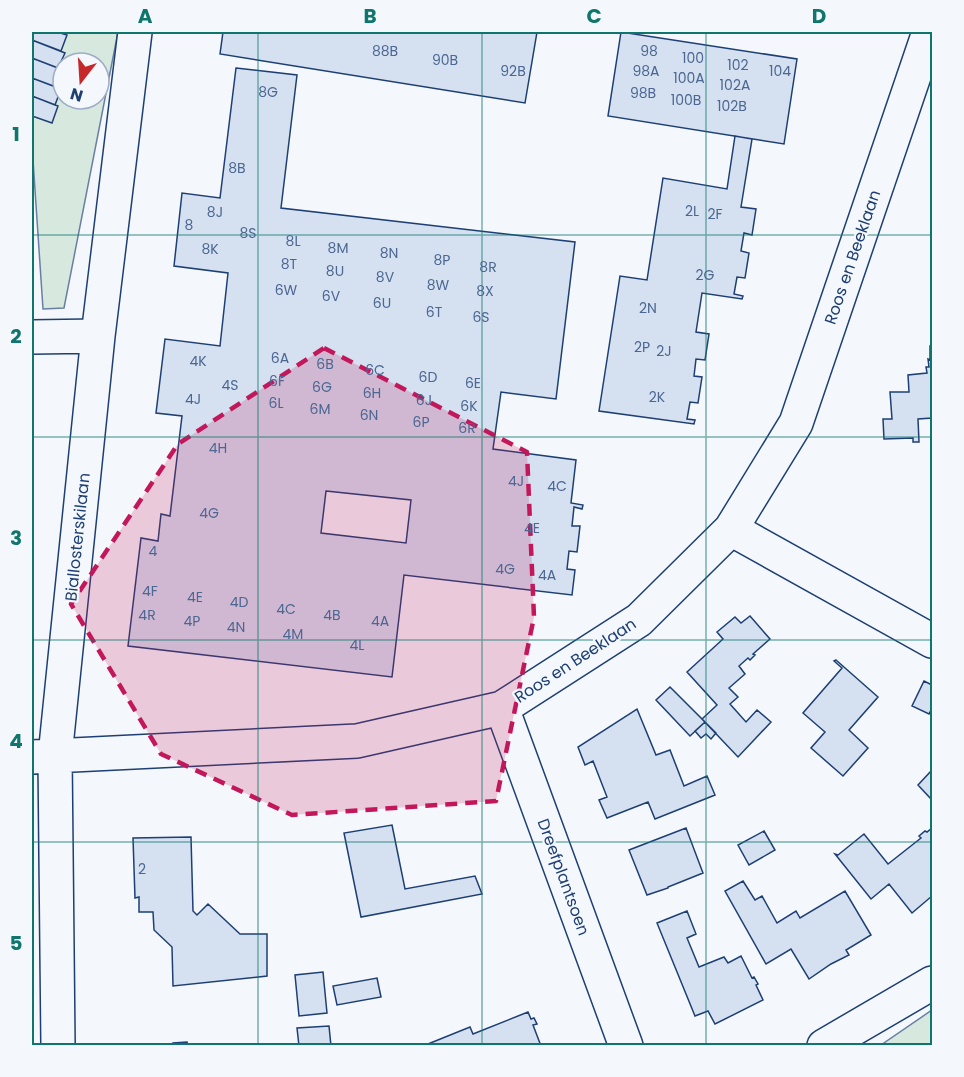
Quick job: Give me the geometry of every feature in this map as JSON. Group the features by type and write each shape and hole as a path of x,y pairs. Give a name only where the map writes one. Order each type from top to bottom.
{"street":[{"name":"Biallosterskilaan","path":"58,1046 43,756 135,32"},
{"name":"Roos en Beeklaan","path":"43,756 357,741 502,708 639,620 731,529 796,423 929,32"},
{"path":"32,337 98,336"},
{"path":"731,529 933,641"},
{"name":"Dreefplantsoen","path":"502,708 626,1046"},
{"path":"824,1046 933,983"}],"highlighted area":[{"path":"324,348 527,452 534,617 496,801 292,815 161,754 71,604 178,444"}],"shaded area":[{"path":"38,32 118,32 111,68 111,51 51,51 51,111 103,111 64,308 43,309 32,145 32,67"},
{"path":"932,1010 932,1045 881,1045"}],"building":[{"path":"32,32 57,32 67,35 61,51 32,40"},
{"path":"223,32 537,32 525,103 220,54"},
{"path":"621,32 797,59 784,144 608,116"},
{"path":"32,40 60,51 51,51 51,65 32,58"},
{"path":"32,58 51,65 51,85 32,78"},
{"path":"236,68 297,75 281,208 575,242 556,399 501,392 493,449 576,460 571,503 583,505 582,509 574,507 572,526 580,526 577,552 569,551 567,569 575,570 572,595 404,575 392,677 128,646 141,538 158,541 161,514 170,516 182,416 156,413 165,339 220,346 228,273 174,266 182,193 220,198","holes":["326,491 411,500 406,543 321,533"]},
{"path":"32,78 51,85 51,103 32,96"},
{"path":"32,96 51,103 51,111 56,111 52,123 32,116"},
{"path":"735,136 752,139 741,207 756,209 752,235 744,233 741,251 749,253 745,278 737,277 734,294 743,296 742,299 702,293 696,332 709,334 705,360 696,359 694,376 702,377 698,403 690,402 687,419 695,420 694,424 599,411 620,276 647,280 663,178 727,189"},
{"path":"932,343 932,418 918,419 919,442 913,442 913,438 884,439 883,419 892,419 890,392 909,392 908,375 927,373 926,367 929,367 928,359 930,360"},
{"path":"750,616 770,639 753,654 755,655 750,660 748,658 739,666 745,674 729,688 738,697 730,704 746,722 757,710 771,722 738,757 702,719 717,705 687,672 723,639 717,632 735,617 741,623"},
{"path":"836,660 878,697 849,730 868,748 843,776 811,748 825,732 803,713 842,668 834,661"},
{"path":"924,681 932,685 932,708 929,714 912,706"},
{"path":"670,687 705,722 690,736 656,700"},
{"path":"637,709 656,755 670,750 684,786 707,776 715,795 655,819 648,802 607,818 599,800 607,797 593,761 585,765 578,747"},
{"path":"705,722 716,733 711,739 706,734 701,738 695,731"},
{"path":"932,770 932,800 918,785"},
{"path":"392,825 405,889 475,876 482,894 361,917 344,833"},
{"path":"686,828 703,873 647,895 629,850"},
{"path":"932,828 932,896 912,913 889,884 871,899 835,854 838,855 864,834 888,864 921,838 919,836 925,831"},
{"path":"764,831 775,850 749,865 738,845"},
{"path":"191,837 193,911 197,915 208,904 240,934 267,934 267,976 173,986 172,947 154,930 153,912 139,912 139,897 135,898 133,838"},
{"path":"743,881 755,900 762,896 777,923 796,911 800,918 845,891 871,935 846,950 849,955 809,979 791,949 766,964 725,891"},
{"path":"687,911 696,934 687,938 699,967 724,957 728,963 741,956 752,978 754,977 758,984 756,985 763,1000 715,1024 708,1011 695,1016 657,923"},
{"path":"323,972 327,1013 299,1016 295,975"},
{"path":"377,978 381,997 337,1005 333,986"},
{"path":"528,1012 537,1024 533,1025 541,1046 423,1046 470,1027 473,1034"},
{"path":"329,1026 331,1046 299,1046 297,1028"},
{"path":"187,1042 188,1046 173,1046 173,1043"}]}
